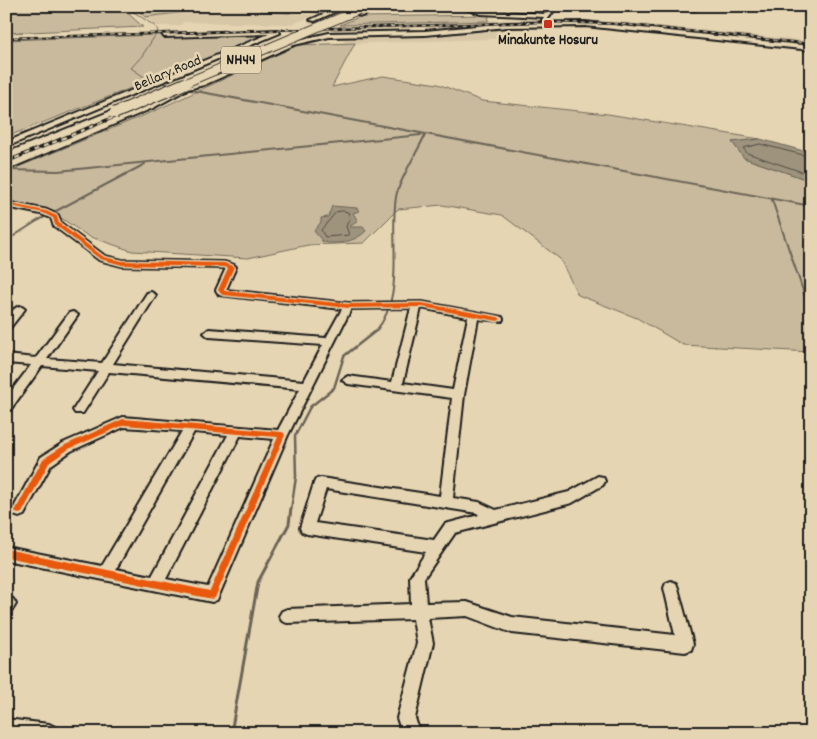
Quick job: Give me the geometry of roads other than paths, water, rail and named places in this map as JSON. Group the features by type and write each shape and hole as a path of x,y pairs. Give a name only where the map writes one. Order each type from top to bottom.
{"highway":[{"name":"Bellary Road","path":"6,157 112,111 368,6"},
{"name":"Bellary Road","path":"6,151 112,111 359,11"}],"main road":[{"path":"6,167 150,106 185,87 201,83 292,43 329,34 425,33 543,24 626,27 811,48"}],"street":[{"path":"313,20 346,6"},
{"path":"359,11 379,6"},
{"path":"460,6 481,12 547,16"},
{"path":"543,24 555,6"},
{"path":"671,6 695,8"},
{"path":"6,145 281,32 164,35"},
{"path":"6,204 44,212 56,217 58,224 107,260 122,263 224,265 231,267 222,290 223,293 348,306 416,305 498,319"},
{"path":"79,410 150,295"},
{"path":"397,385 416,305"},
{"path":"6,553 212,595 282,435 348,306"},
{"path":"6,326 20,309"},
{"path":"446,503 458,395 474,314"},
{"path":"7,406 73,315"},
{"path":"209,333 330,342"},
{"path":"6,359 307,385"},
{"path":"348,380 397,385 458,395"},
{"path":"19,511 46,461 67,447 123,422 282,435"},
{"path":"106,573 190,428"},
{"path":"156,583 237,431"},
{"path":"410,733 406,718 425,643 417,577 450,528 572,497 598,481"},
{"path":"437,547 307,528 321,483 479,508 496,516"},
{"path":"287,616 467,609 512,625 685,644 671,588"},
{"path":"6,728 49,733"}],"water":[{"path":"760,139 811,153 811,181 744,158 732,142"},
{"path":"332,206 357,208 359,211 353,213 358,221 349,227 363,227 366,231 357,238 346,242 323,242 314,231 321,222 321,218 328,217"}],"waterway":[{"path":"125,6 156,27 158,31 142,56 131,68 147,79 169,84"},
{"path":"164,83 172,85"},
{"path":"185,89 811,206"},
{"path":"6,170 58,171 421,135"},
{"path":"376,331 385,317 391,301 394,284 394,214 396,197 404,175 425,135"},
{"path":"6,241 37,221 145,164"},
{"path":"772,200 811,314"},
{"path":"291,510 296,477 295,436 310,407 334,388 344,356 376,331"},
{"path":"231,733 258,582 289,524 291,508"}],"railway":[{"path":"321,29 374,6"},
{"path":"321,29 544,22 620,24 811,44"},
{"path":"6,38 321,29"},
{"path":"216,74 321,29"},
{"path":"6,162 134,109"}],"place":[{"name":"Minakunte Hosuru","path":"548,24"}]}
